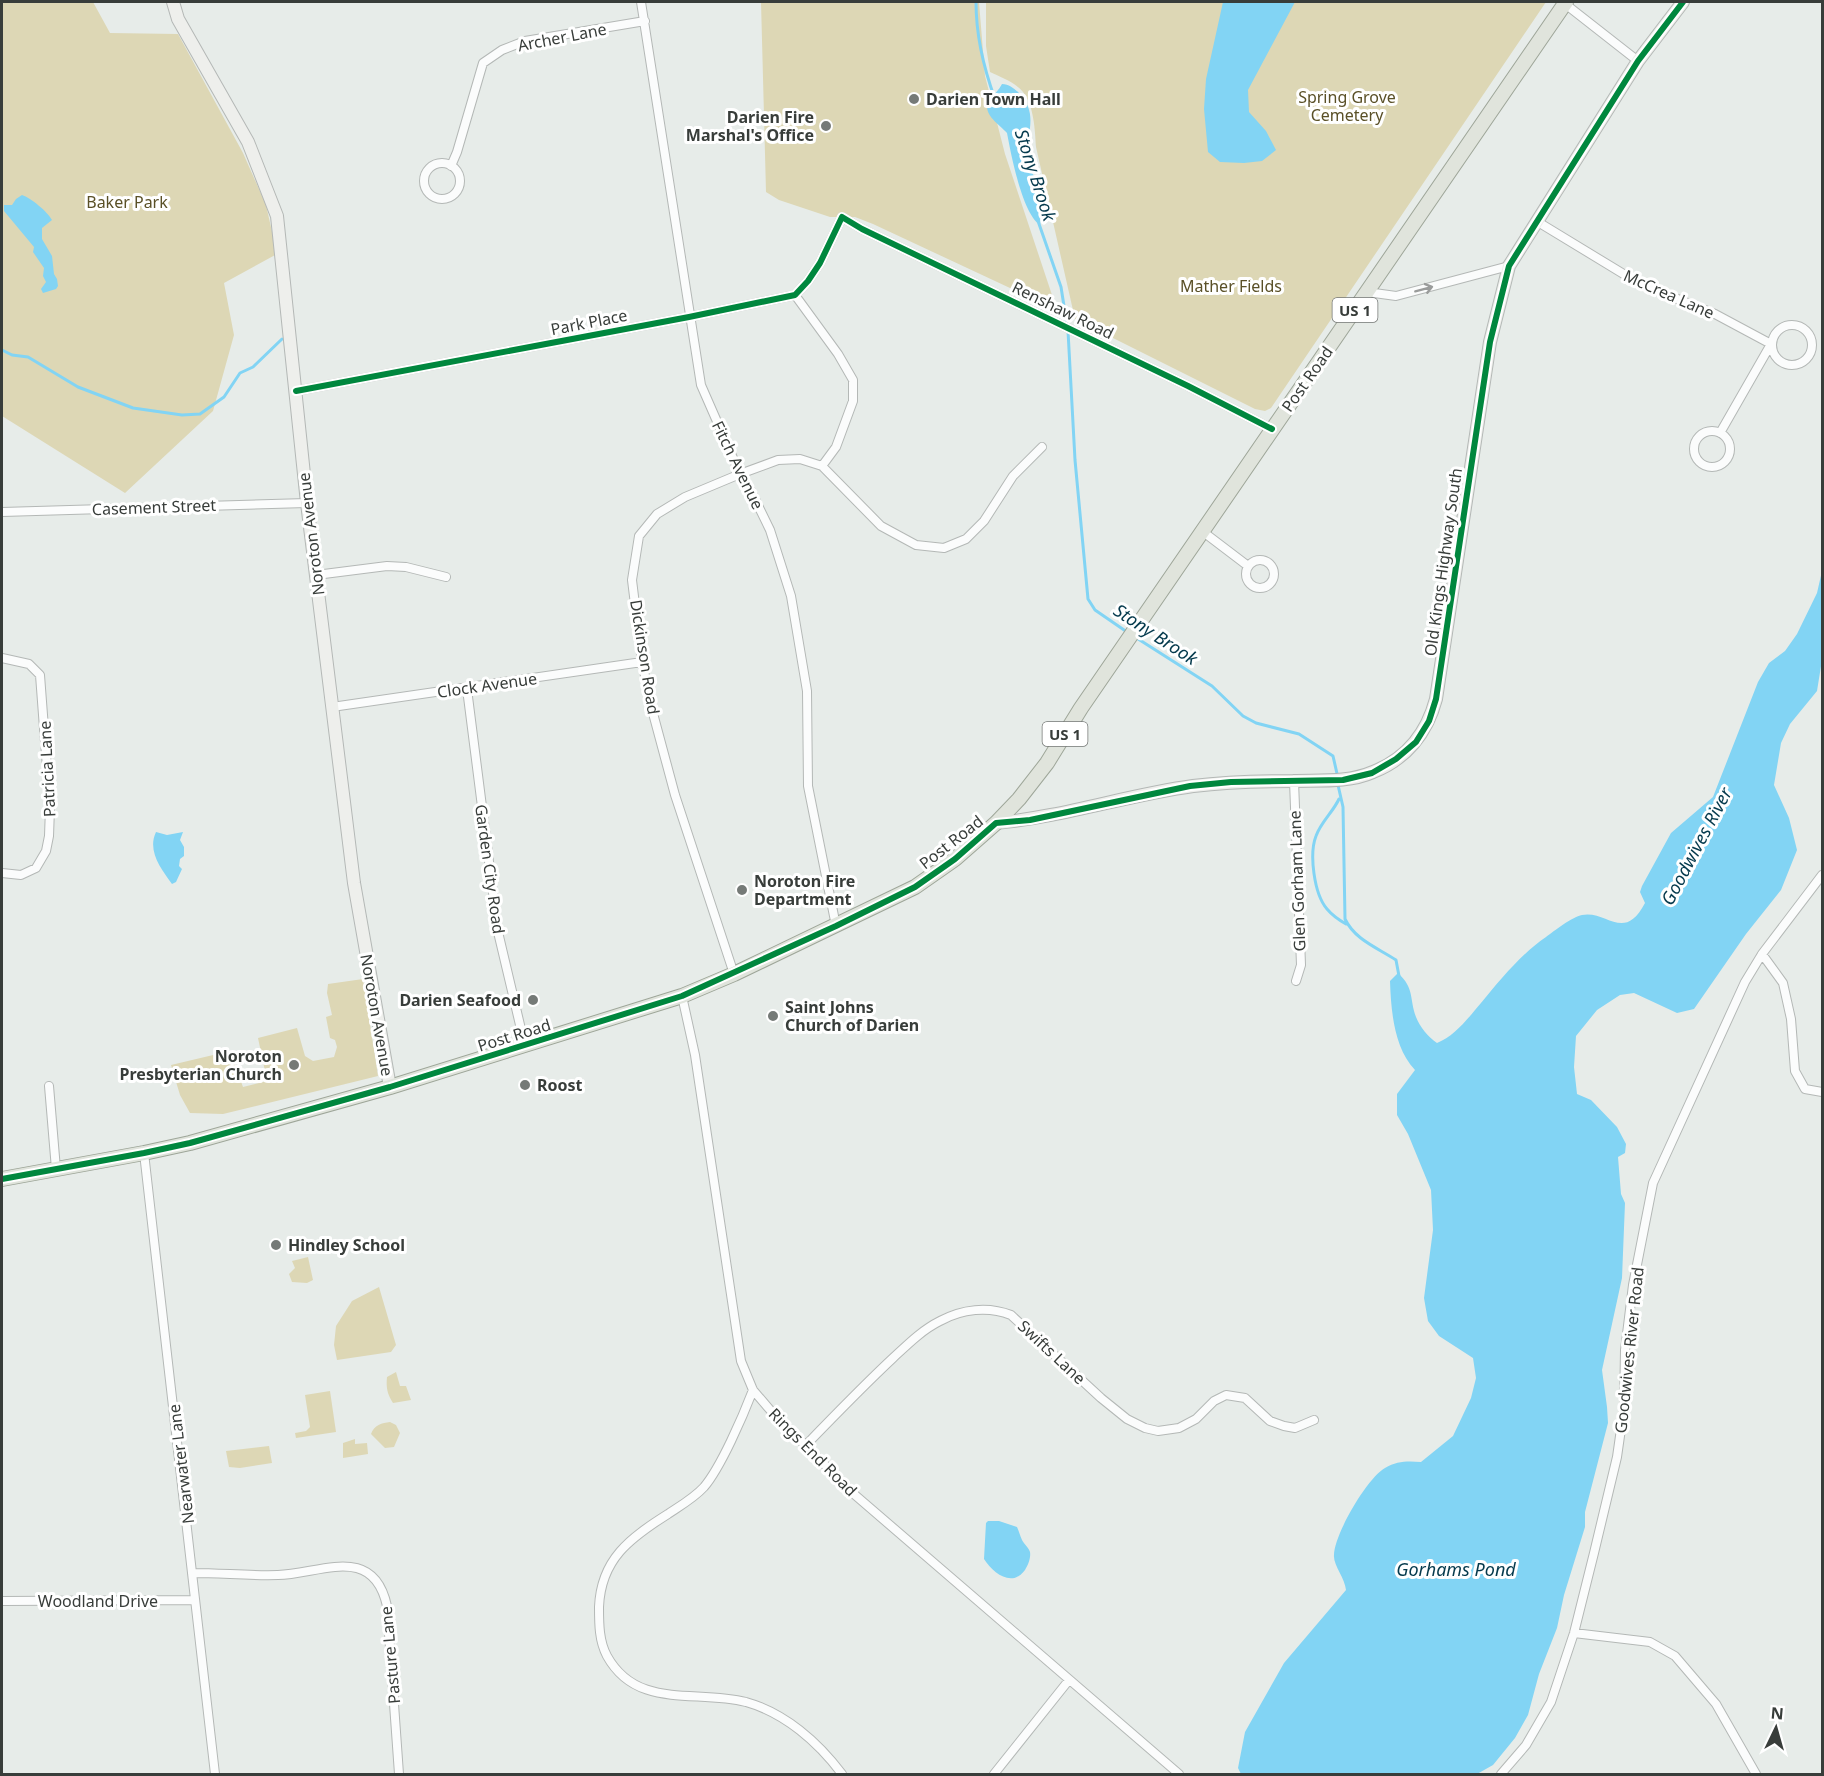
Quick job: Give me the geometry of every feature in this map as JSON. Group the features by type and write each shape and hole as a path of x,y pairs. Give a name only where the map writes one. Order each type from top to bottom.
{"main road":[{"name":"Post Road","path":"2,1179 190,1143 390,1087 682,996 836,926 915,886 955,859 1019,799 1047,763 1080,708 1565,2"}],"street":[{"name":"Noroton Avenue","path":"173,2 177,18 248,142 277,216 307,503 354,883 390,1087"},
{"name":"Fitch Avenue","path":"641,2 701,385 740,474 751,490 770,530 791,596 807,691 808,786 836,926"},
{"path":"1565,2 1638,61"},
{"name":"Old Kings Highway South","path":"996,823 1030,820 1190,786 1231,782 1337,780 1372,773 1401,755 1416,742 1432,712 1440,673 1486,364 1509,266 1638,61 1683,2"},
{"name":"Archer Lane","path":"451,166 458,152 483,63 502,50 525,41 645,21"},
{"name":"Archer Lane","path":"437,164 451,166 459,177 457,190 446,198 432,196 424,185 426,172 437,164"},
{"name":"Renshaw Road","path":"795,295 820,263 842,216 862,229 1188,386 1272,429"},
{"name":"McCrea Lane","path":"1538,222 1640,284 1715,314 1771,344 1777,359 1783,363 1794,366 1806,360 1811,354 1813,346 1807,331 1793,324 1778,330 1771,344 1720,433"},
{"path":"1367,292 1396,296 1509,266"},
{"name":"Park Place","path":"296,391 795,295"},
{"path":"795,295 854,380 853,401 836,447 822,466 881,526 916,545 944,549 966,539 984,521 1013,476 1042,447"},
{"path":"1706,432 1720,433 1729,444 1727,457 1717,466 1703,465 1694,454 1696,440 1706,432"},
{"name":"Dickinson Road","path":"734,974 675,795 642,662 632,580 639,536 657,514 685,497 740,474 778,460 800,459 822,466"},
{"name":"Casement Street","path":"2,512 307,503"},
{"path":"1202,531 1248,566"},
{"path":"316,575 387,566 406,567 446,577"},
{"name":"Patricia Lane","path":"2,658 29,664 40,675 50,808 46,852 36,868 21,875 2,873"},
{"name":"Clock Avenue","path":"332,707 642,662"},
{"name":"Garden City Road","path":"467,689 498,932 525,1046"},
{"name":"Glen Gorham Lane","path":"1294,781 1301,965 1296,981"},
{"name":"Goodwives River Road","path":"1502,1774 1543,1719 1563,1669 1574,1633 1617,1457 1624,1408 1628,1328 1648,1201 1665,1154 1745,982 1762,954 1822,875"},
{"path":"1762,954 1783,983 1791,1019 1795,1071 1805,1089 1822,1092"},
{"name":"Rings End Road","path":"682,996 697,1067 741,1361 753,1390 771,1412 855,1495 1179,1774"},
{"path":"49,1086 56,1169"},
{"name":"Nearwater Lane","path":"144,1153 194,1573 195,1600 215,1774"},
{"name":"Swifts Lane","path":"805,1446 871,1378 924,1330 955,1314 982,1309 1011,1315 1101,1398 1127,1419 1145,1428 1158,1431 1179,1428 1196,1419 1214,1401 1226,1395 1245,1398 1270,1421 1284,1426 1295,1428 1314,1420"},
{"path":"753,1390 722,1458 704,1487 626,1544 615,1556 600,1588 600,1635 606,1655 620,1675 632,1684 664,1695 728,1698 765,1710 789,1722 814,1742 842,1774"},
{"name":"Pasture Lane","path":"194,1573 280,1575 346,1566 364,1571 373,1578 384,1594 387,1606 399,1774"},
{"name":"Woodland Drive","path":"2,1601 195,1600"},
{"path":"1574,1633 1650,1642 1675,1656 1716,1704 1756,1774"},
{"path":"994,1774 1069,1680"}],"green space":[{"name":"Baker Park","path":"2,2 93,2 110,33 178,34 243,153 266,205 277,254 224,283 234,335 213,411 125,493 2,416"},
{"path":"761,2 979,2 985,76 1005,154 1057,310 873,224 855,217 830,217 779,200 766,192"},
{"name":"Spring Grove Cemetery","path":"986,2 1546,2 1271,408 1265,411 1255,409 1075,319 1036,147 1030,104 1016,85 990,72 986,46"},
{"path":"363,979 378,1076 223,1114 190,1113 180,1095 171,1065 230,1051 243,1087 267,1081 258,1038 297,1028 305,1056 313,1061 334,1057 337,1047 335,1040 330,1038 326,1017 332,1015 327,993 328,984"},
{"path":"308,1257 313,1280 307,1283 292,1282 289,1274 295,1268 292,1261"},
{"path":"379,1287 396,1345 391,1352 337,1360 334,1345 336,1326 352,1301"},
{"path":"396,1372 400,1386 406,1386 411,1400 393,1403 391,1400 387,1390 387,1377"},
{"path":"330,1391 336,1432 296,1438 295,1433 306,1431 310,1427 305,1395"},
{"path":"390,1422 396,1425 400,1433 394,1447 385,1448 371,1434 376,1427"},
{"path":"355,1439 355,1444 367,1443 368,1454 343,1458 343,1443"},
{"path":"269,1446 272,1463 240,1468 229,1467 226,1451"}],"water":[{"path":"1223,2 1295,2 1248,90 1249,112 1266,131 1276,150 1262,161 1220,162 1208,152 1204,109 1206,79"},
{"path":"1002,84 1009,85 1018,92 1029,110 1027,153 1028,163 1041,194 1040,225 1028,209 1023,196 1014,168 1007,133 992,118 987,109 990,100"},
{"path":"22,195 39,206 52,220 42,228 42,239 52,256 58,286 56,289 43,293 41,289 46,282 43,276 44,268 33,252 34,247 4,211 4,205 12,205"},
{"name":"Gorhams Pond","path":"1822,571 1822,660 1817,691 1790,724 1781,743 1774,785 1789,818 1797,850 1781,890 1746,934 1694,1009 1677,1013 1634,993 1620,995 1597,1010 1576,1036 1574,1067 1577,1094 1591,1100 1617,1127 1626,1144 1625,1153 1618,1157 1621,1194 1625,1203 1622,1278 1602,1370 1608,1423 1585,1512 1585,1527 1564,1595 1557,1628 1539,1674 1528,1715 1515,1738 1493,1765 1477,1774 1241,1774 1238,1768 1245,1732 1284,1663 1346,1590 1334,1555 1335,1546 1345,1521 1369,1483 1385,1468 1402,1462 1421,1462 1453,1436 1471,1398 1476,1378 1473,1358 1439,1336 1428,1321 1424,1298 1433,1230 1431,1190 1408,1134 1397,1115 1397,1094 1415,1070 1402,1051 1398,1040 1391,1004 1390,981 1398,973 1407,984 1418,1021 1427,1035 1437,1043 1450,1036 1461,1026 1519,959 1563,924 1582,915 1622,923 1630,921 1637,915 1645,903 1640,892 1642,886 1671,833 1713,797 1758,682 1769,663 1785,651 1797,634 1817,593"},
{"path":"156,832 167,835 183,832 180,840 184,847 184,856 180,859 179,866 182,869 176,882 172,884 156,860 153,846"},
{"path":"988,1521 999,1521 1017,1527 1030,1552 1027,1566 1020,1575 1014,1578 1003,1576 992,1569 984,1559"}],"waterway":[{"name":"Stony Brook","path":"976,2 981,51 995,99"},
{"name":"Stony Brook","path":"1038,221 1061,287 1067,325"},
{"name":"Stony Brook","path":"1068,331 1075,460 1088,599 1095,610 1127,632"},
{"path":"2,350 12,355 28,357 78,387 133,408 182,415 200,414 224,397 240,373 253,367 282,339"},
{"name":"Stony Brook","path":"1135,637 1212,686 1243,716 1256,723 1299,734 1333,756 1338,778"},
{"name":"Stony Brook","path":"1338,785 1343,807 1345,919 1361,938 1396,960 1399,976"},
{"path":"1339,799 1316,836 1313,863 1316,884 1323,902 1331,913 1346,924"}],"cycle path":[{"path":"2,1179 190,1143 390,1087 682,996 836,926 915,887 955,859 996,823 1030,820 1190,786 1231,782 1343,780 1372,773 1396,759 1416,742 1429,721 1436,699 1490,342 1509,266 1638,61 1683,2"},
{"path":"296,391 795,295 820,263 842,217 862,229 1188,386 1272,429"}],"place":[{"name":"Darien Town Hall","path":"914,99"},
{"name":"Darien Fire Marshal's Office","path":"826,126"},
{"name":"Noroton Fire Department","path":"742,890"},
{"name":"Darien Seafood","path":"533,1000"},
{"name":"Saint Johns Church of Darien","path":"773,1016"},
{"name":"Noroton Presbyterian Church","path":"294,1065"},
{"name":"Roost","path":"525,1085"},
{"name":"Hindley School","path":"276,1245"}],"park label":[{"name":"Mather Fields","path":"1231,286"}],"water label":[{"name":"Goodwives River","path":"1696,846"}]}
